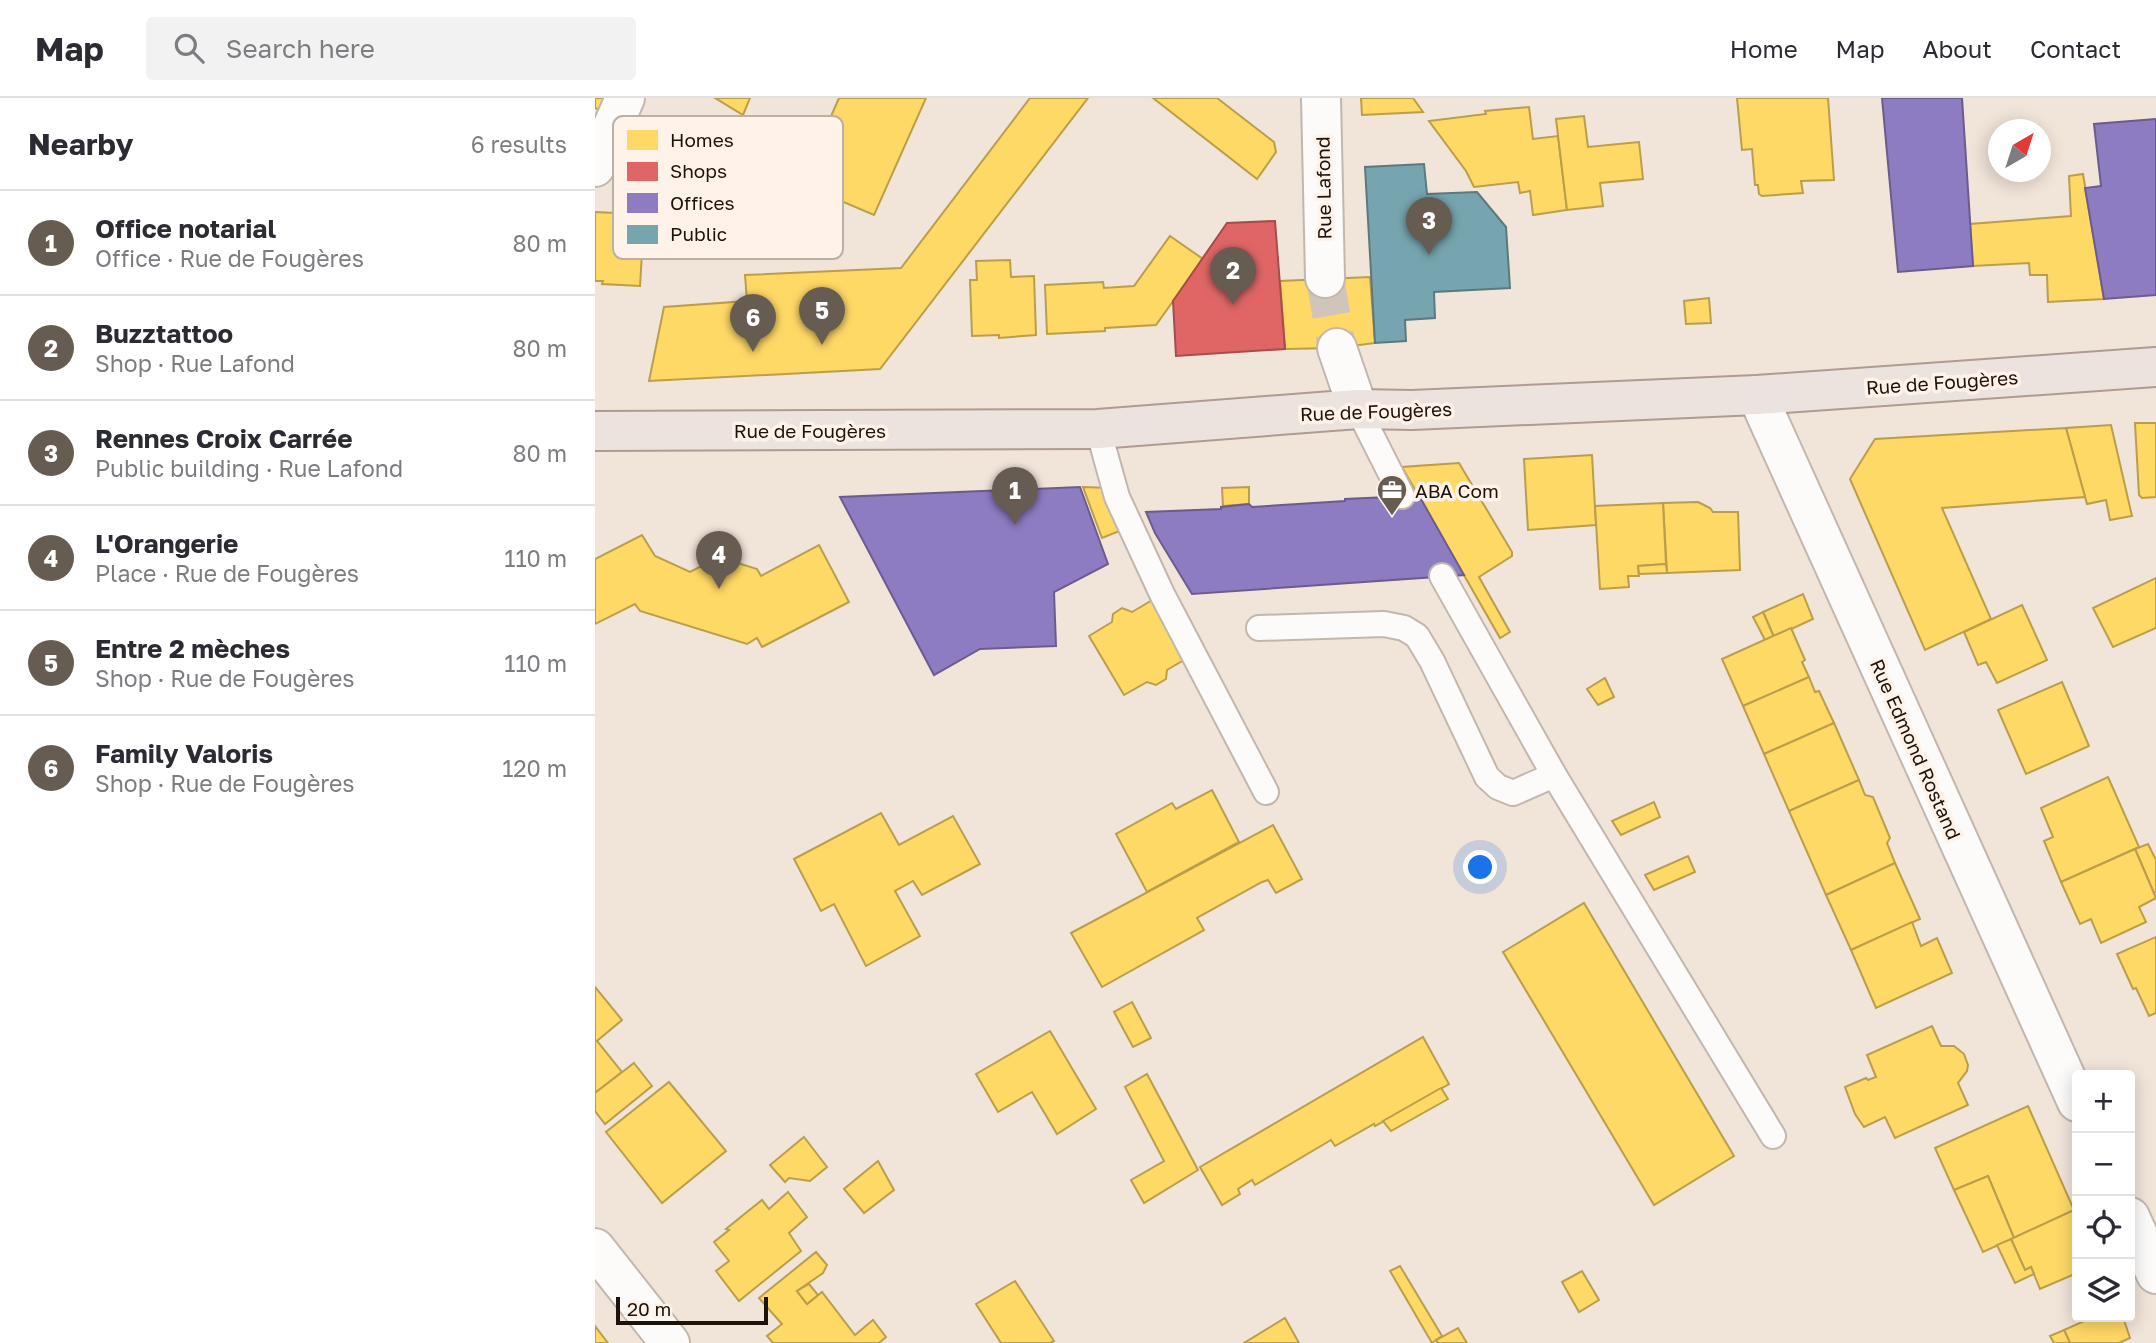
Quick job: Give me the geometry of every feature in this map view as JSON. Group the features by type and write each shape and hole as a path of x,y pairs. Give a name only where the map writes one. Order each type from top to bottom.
{"main road":[{"name":"Rue de Fougères","path":"595,431 1098,429 1358,409 1412,410 1757,395 2156,367"}],"street":[{"path":"617,116 625,98"},
{"name":"Rue Lafond","path":"1321,98 1325,278"},
{"path":"595,167 613,126"},
{"path":"1337,348 1358,409"},
{"name":"Rue Edmond Rostand","path":"1757,395 2072,1090"},
{"path":"2135,1228 2156,1274"},
{"path":"595,1248 670,1343"}],"lane":[{"path":"1358,409 1402,496"},
{"path":"1098,429 1117,497 1162,594 1266,792"},
{"path":"1442,576 1554,775 1773,1136"},
{"path":"1259,628 1384,624 1404,628 1417,636 1432,662 1487,777 1498,787 1513,793 1554,775"}],"building: Homes":[{"path":"595,98 611,98 605,112 595,108"},
{"path":"715,98 750,98 743,115"},
{"path":"839,98 926,98 874,215 843,202 843,116 831,116"},
{"path":"1030,98 1088,98 880,369 649,381 664,307 747,301 745,275 901,268"},
{"path":"1153,98 1217,98 1274,142 1276,152 1257,179"},
{"path":"1361,98 1413,98 1423,112 1362,115"},
{"path":"1737,98 1828,98 1834,180 1801,181 1803,193 1759,194 1758,185 1755,185 1752,149 1742,150"},
{"path":"1529,107 1533,139 1558,136 1567,210 1533,215 1530,191 1520,193 1518,182 1474,187 1466,171 1429,121 1486,114 1485,111"},
{"path":"1584,116 1588,147 1639,142 1643,179 1600,183 1603,206 1567,210 1556,119"},
{"path":"2083,174 2104,299 2048,302 2047,275 2030,275 2029,263 1973,266 1970,224 2071,216 2069,176"},
{"path":"595,212 613,213 613,259 642,259 640,286 602,284 603,281 595,281"},
{"path":"1170,236 1203,259 1156,325 1047,334 1045,285 1103,282 1104,288 1134,286"},
{"path":"1010,260 1011,277 1034,276 1036,335 999,338 999,335 972,336 970,280 977,280 976,261"},
{"path":"1370,277 1375,343 1337,348 1285,349 1280,281"},
{"path":"1709,298 1711,323 1686,324 1684,301"},
{"path":"2135,423 2156,423 2156,497 2142,498 2139,495"},
{"path":"2111,425 2132,516 2110,520 2106,500 2087,504 2066,428"},
{"path":"2066,428 2085,497 1942,508 1991,619 1925,650 1850,479 1875,439"},
{"path":"1592,455 1596,525 1528,530 1524,459"},
{"path":"1459,463 1512,552 1512,556 1479,577 1510,632 1500,638 1402,467"},
{"path":"1083,487 1109,488 1122,530 1102,538"},
{"path":"1249,487 1249,504 1223,506 1222,488"},
{"path":"1698,502 1713,512 1738,512 1740,570 1667,573 1663,503"},
{"path":"1663,503 1666,564 1638,566 1639,576 1628,576 1629,587 1600,589 1595,506"},
{"path":"642,535 655,556 690,572 719,557 757,569 761,576 819,545 849,602 762,647 757,638 747,644 640,611 635,604 595,624 595,559"},
{"path":"1666,564 1667,573 1639,574 1638,566"},
{"path":"2156,578 2156,628 2113,647 2093,608"},
{"path":"1803,594 1813,619 1774,637 1763,612"},
{"path":"1154,599 1189,657 1167,670 1166,679 1156,685 1147,682 1124,695 1089,636 1112,622 1113,614 1122,608 1132,612"},
{"path":"2022,605 2047,660 1997,683 1986,662 1978,665 1964,632"},
{"path":"1763,612 1774,637 1765,640 1753,617"},
{"path":"1791,628 1805,660 1802,662 1809,677 1743,706 1722,659"},
{"path":"1809,677 1815,692 1819,691 1834,723 1764,754 1743,706"},
{"path":"1605,678 1614,697 1598,705 1587,689"},
{"path":"2062,682 2089,746 2026,774 1998,710"},
{"path":"1834,723 1859,780 1789,811 1764,754"},
{"path":"2108,777 2139,847 2061,882 2044,841 2053,837 2041,808"},
{"path":"1859,780 1865,795 1873,797 1890,838 1887,843 1895,863 1826,895 1789,811"},
{"path":"1212,790 1239,842 1147,892 1116,834 1172,803 1176,809"},
{"path":"1654,802 1660,817 1621,835 1612,821"},
{"path":"881,813 899,845 953,816 980,864 922,895 913,881 895,891 920,936 866,966 834,904 821,911 794,859"},
{"path":"1273,825 1302,879 1276,893 1268,880 1262,882 1197,918 1204,930 1102,987 1071,933"},
{"path":"2148,844 2156,860 2154,893 2135,849"},
{"path":"2135,849 2156,898 2139,907 2146,922 2101,943 2091,919 2080,924 2061,882"},
{"path":"1688,856 1695,872 1654,890 1645,875"},
{"path":"1895,863 1920,919 1851,950 1826,895"},
{"path":"1584,903 1734,1156 1654,1205 1503,952"},
{"path":"1912,922 1921,946 1937,938 1952,973 1876,1008 1851,950"},
{"path":"2156,937 2156,1013 2149,1016 2117,954"},
{"path":"595,987 622,1020 597,1041 622,1072 595,1093"},
{"path":"1132,1002 1151,1038 1133,1047 1114,1012"},
{"path":"1932,1026 1941,1046 1954,1046 1964,1054 1967,1071 1958,1083 1968,1105 1895,1138 1885,1117 1864,1127 1855,1114 1845,1087 1866,1078 1868,1080 1876,1077 1867,1055"},
{"path":"1050,1031 1096,1109 1057,1134 1032,1092 998,1112 976,1074"},
{"path":"1423,1037 1449,1084 1335,1146 1331,1140 1255,1185 1252,1180 1238,1189 1240,1194 1222,1205 1200,1167"},
{"path":"634,1063 652,1086 605,1124 595,1111 595,1093"},
{"path":"1147,1074 1198,1170 1144,1203 1131,1180 1164,1161 1125,1087"},
{"path":"669,1082 726,1151 662,1203 606,1132"},
{"path":"1441,1088 1448,1099 1391,1131 1383,1121"},
{"path":"2028,1106 2072,1205 2072,1211 2014,1238 1988,1176 1954,1190 1935,1148"},
{"path":"804,1137 827,1167 810,1181 789,1178 785,1182 770,1165"},
{"path":"878,1161 894,1190 864,1213 844,1189"},
{"path":"1988,1176 2014,1238 1983,1252 1954,1190"},
{"path":"788,1192 807,1217 789,1233 801,1251 739,1301 716,1271 729,1261 714,1242 762,1200 769,1209"},
{"path":"2072,1211 2072,1275 2040,1289 2031,1267 2025,1270 2011,1239"},
{"path":"2011,1239 2025,1270 2031,1267 2034,1274 2015,1283 1997,1245"},
{"path":"816,1252 827,1265 823,1273 797,1291 807,1304 822,1292 855,1335 873,1320 886,1337 879,1343 773,1343 767,1336 782,1324 759,1298"},
{"path":"1400,1266 1442,1336 1432,1343 1390,1271"},
{"path":"1582,1271 1599,1300 1579,1312 1562,1282"},
{"path":"1015,1281 1054,1341 1001,1343 976,1304"},
{"path":"809,1284 818,1295 807,1304 797,1291"},
{"path":"1285,1318 1299,1343 1244,1343"},
{"path":"2082,1322 2125,1322 2130,1338 2119,1343 2070,1343 2064,1330"},
{"path":"595,1326 608,1343 595,1343"},
{"path":"1458,1328 1467,1343 1438,1343 1436,1340"},
{"path":"2064,1330 2070,1343 2054,1343 2050,1336"}],"building: Shops":[{"path":"1275,221 1285,349 1176,356 1173,301 1227,223"}],"building: Offices":[{"path":"1882,98 1962,98 1973,266 1898,272"},
{"path":"2156,119 2156,295 2104,299 2085,188 2101,186 2094,124"},
{"path":"1080,487 1108,564 1054,592 1056,646 980,649 934,675 840,497"},
{"path":"1417,492 1464,575 1192,594 1155,533 1146,512 1221,509 1249,504 1252,507 1345,501 1411,496 1411,493"}],"building: Public":[{"path":"1424,164 1427,194 1477,192 1506,227 1510,288 1434,292 1435,318 1405,320 1406,341 1375,343 1365,167"}],"tunnel":[{"path":"1325,278 1337,348"}],"place":[{"name":"Rennes Croix Carrée","path":"1429,255"},
{"name":"Buzztattoo","path":"1233,305"},
{"name":"Entre 2 mèches","path":"822,345"},
{"name":"Family Valoris","path":"753,352"},
{"name":"ABA Com","path":"1392,517"},
{"name":"Office notarial","path":"1015,525"},
{"name":"L'Orangerie","path":"719,589"}]}
